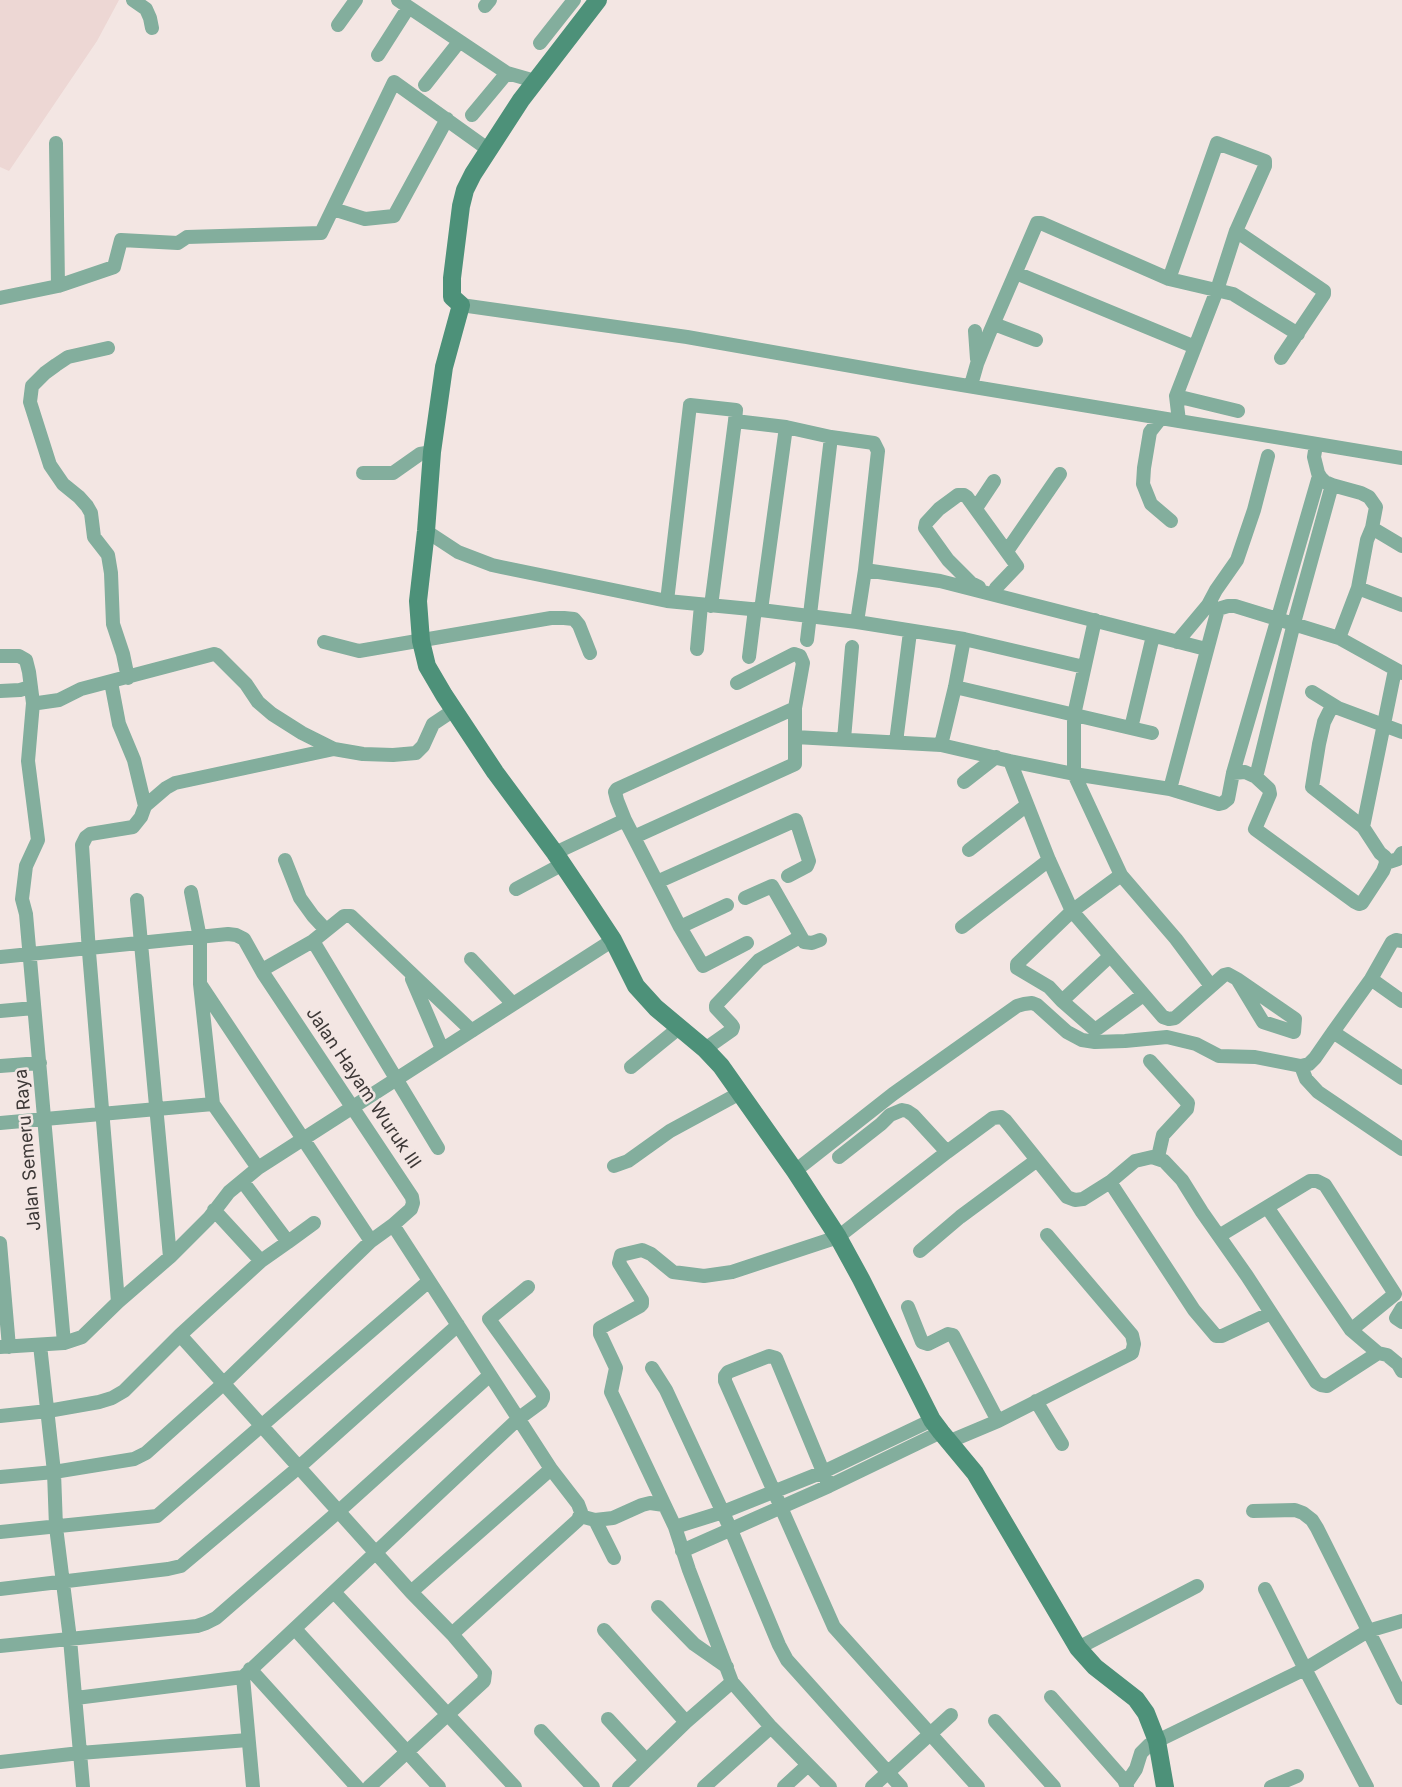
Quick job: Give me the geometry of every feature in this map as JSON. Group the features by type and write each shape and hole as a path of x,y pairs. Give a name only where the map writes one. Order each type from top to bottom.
{"street":[{"path":"133,0 146,9 152,28"},
{"path":"338,25 356,0"},
{"path":"540,43 575,0"},
{"path":"598,0 535,81 465,190 457,228 452,278 456,301 432,452 418,600 421,641 427,666 509,793 559,858 612,940 636,986 656,1008 721,1066 795,1171 838,1237 940,1431 975,1473 1078,1648 1095,1667 1141,1704 1157,1741 1165,1787"},
{"path":"378,55 403,4 507,73 535,81"},
{"path":"425,85 459,42"},
{"path":"472,115 507,73"},
{"path":"0,299 58,286 114,267 121,240 178,243 187,237 321,233 394,82 489,150"},
{"path":"333,209 365,219 394,216 447,119"},
{"path":"56,143 58,286"},
{"path":"1169,279 1217,143 1265,161 1236,231 1176,396 1179,421"},
{"path":"971,385 977,364 1037,223 1169,279 1217,289 1242,298 1298,334"},
{"path":"1236,231 1324,291 1324,295 1281,358"},
{"path":"1016,273 1195,347"},
{"path":"456,301 687,337 1402,458"},
{"path":"994,324 1037,340"},
{"path":"975,331 977,364"},
{"path":"108,348 68,357 56,365 32,386 30,402 50,465 63,484 87,506 91,513 94,537 108,555 113,624 128,678"},
{"path":"1176,396 1238,411"},
{"path":"667,601 690,405 736,410 697,649"},
{"path":"1161,418 1150,432 1143,484 1150,504 1171,522"},
{"path":"734,421 786,427 874,443 877,447 857,622"},
{"path":"749,657 786,427"},
{"path":"807,640 831,437"},
{"path":"1316,445 1314,457 1320,476 1325,482 1361,493 1372,500 1376,507 1358,588 1339,638"},
{"path":"363,473 393,473 420,454 432,452"},
{"path":"1177,642 1208,605 1237,560 1268,456"},
{"path":"1007,551 1060,474"},
{"path":"795,737 941,745 1074,774 1170,789 1219,804 1228,799 1233,773 1320,476"},
{"path":"976,508 994,481"},
{"path":"1256,777 1332,485"},
{"path":"995,591 1017,566 976,508 964,495 958,495 939,509 926,523 925,528 948,560 971,583 981,588 1206,649"},
{"path":"1372,528 1402,546"},
{"path":"426,531 458,552 492,565 667,601 758,609 964,639 1084,667"},
{"path":"865,570 995,591"},
{"path":"1358,588 1402,605"},
{"path":"1216,590 1228,606"},
{"path":"1170,789 1218,609 1228,606 1339,638 1399,671 1383,725 1363,827"},
{"path":"324,642 359,651 538,620 564,618 574,619 579,625 590,653"},
{"path":"1095,620 1074,715 1074,774 1121,875 1176,939 1211,986"},
{"path":"896,742 910,632"},
{"path":"1131,728 1153,636"},
{"path":"941,745 964,639"},
{"path":"844,739 852,647"},
{"path":"33,704 58,700 81,689 209,654 218,655 246,684 258,702 272,714 334,749 374,755 416,753 423,746 433,724 454,710"},
{"path":"634,837 795,764 795,708 803,663 800,656 794,654 737,683"},
{"name":"Jalan Semeru Raya","path":"0,656 19,656 26,660 33,704 28,761 38,840 26,866 22,899 26,914 64,1343"},
{"path":"111,682 119,724 134,760 145,806"},
{"path":"0,691 30,687"},
{"path":"955,687 1152,733"},
{"path":"1312,692 1338,708 1402,732"},
{"path":"747,943 703,966 625,820 615,792 795,708"},
{"path":"1338,708 1332,708 1324,722 1312,788 1363,827 1380,853 1385,857 1397,859"},
{"path":"118,1302 82,845 90,834 133,827 145,806 175,783 334,749"},
{"path":"964,782 1003,759"},
{"path":"1003,759 1027,805 1072,911 1163,1017 1175,1018 1224,975 1228,974 1237,979"},
{"path":"1233,773 1245,772 1256,777 1269,789 1270,794 1255,829 1355,902 1359,904 1365,900 1383,872 1397,859"},
{"path":"969,850 1027,805"},
{"path":"516,889 559,858 625,820"},
{"path":"657,882 796,820 809,861 807,866 788,876"},
{"path":"285,860 300,898 326,930"},
{"path":"962,927 1049,860"},
{"path":"1121,875 1072,911 1017,964 1017,968 1049,987 1094,1029 1143,995"},
{"path":"745,898 772,886 804,942 820,940"},
{"path":"191,892 200,938 200,984 213,1104 258,1168"},
{"path":"137,900 170,1257"},
{"path":"680,927 727,905"},
{"path":"261,970 313,941 344,916 351,916 472,1031"},
{"name":"Jalan Hayam Wuruk III","path":"0,1477 54,1472 134,1459 146,1453 223,1384 371,1241 411,1209 412,1197 261,970 244,939 228,934 200,938"},
{"path":"705,1049 733,1027 716,1009 716,1005 759,960 800,937"},
{"path":"0,957 200,938"},
{"path":"0,1243 5,1347 64,1343 82,1337 170,1257 229,1192 258,1168 612,940"},
{"path":"313,941 438,1148"},
{"path":"795,1171 893,1094 1017,1006 1024,1004 1037,1005 1067,1032 1082,1040 1125,1041 1167,1037 1196,1044 1219,1056 1270,1058 1301,1066 1309,1064 1371,979 1392,942 1402,941"},
{"path":"1062,1001 1110,956"},
{"path":"471,959 513,1004"},
{"path":"410,973 442,1049"},
{"path":"1371,979 1402,1000"},
{"path":"200,984 371,1241"},
{"path":"0,1011 34,1008"},
{"path":"631,1067 680,1027"},
{"path":"1332,1032 1402,1078"},
{"path":"1150,1061 1188,1103 1187,1109 1163,1135 1158,1157"},
{"path":"0,1066 40,1063"},
{"path":"1301,1066 1318,1092 1402,1149"},
{"path":"614,1166 628,1161 670,1131 740,1093"},
{"path":"0,1123 213,1104"},
{"path":"839,1157 890,1115 902,1110 913,1115 947,1152"},
{"path":"830,1787 771,1727 733,1682 675,1527 611,1392 616,1368 600,1334 600,1328 642,1304 619,1263 621,1255 642,1250 652,1254 673,1272 704,1276 732,1272 838,1237 998,1116 1005,1120 1067,1197 1075,1200 1083,1199 1110,1182 1135,1161 1158,1157 1164,1161 1182,1180 1316,1382 1327,1386 1378,1353"},
{"path":"920,1251 960,1217 1037,1160"},
{"path":"1219,1236 1310,1181 1325,1185 1395,1294 1351,1330"},
{"path":"243,1182 288,1242"},
{"path":"1110,1182 1194,1310 1216,1336 1222,1336 1271,1313"},
{"path":"1267,1207 1351,1330 1378,1353 1387,1355 1402,1371"},
{"path":"214,1210 261,1261"},
{"path":"0,1416 99,1402 124,1391 261,1261 313,1223"},
{"path":"393,1225 581,1512 580,1516 452,1634"},
{"path":"675,1527 723,1512 823,1472 940,1431 998,1421 1132,1353 1132,1335 1047,1235"},
{"path":"0,1532 158,1516 429,1281"},
{"path":"76,1698 246,1673 295,1629 518,1419 541,1402 542,1394 489,1319 528,1287"},
{"path":"908,1307 922,1342 928,1344 948,1334 953,1335 998,1421"},
{"path":"1402,1308 1396,1318 1402,1322"},
{"path":"0,1589 181,1566 299,1467 458,1325"},
{"path":"180,1335 484,1670 484,1681 369,1787"},
{"path":"40,1345 83,1787"},
{"path":"829,1486 776,1358 769,1356 728,1372 724,1376 725,1381 834,1627 978,1787"},
{"path":"652,1368 666,1390 723,1512 787,1660 901,1787"},
{"path":"0,1646 197,1626 216,1618 490,1375"},
{"path":"1036,1401 1062,1444"},
{"path":"682,1551 829,1486 940,1431"},
{"path":"411,1592 551,1469"},
{"path":"580,1516 595,1520 613,1518 650,1503 664,1505"},
{"path":"1253,1511 1295,1510 1312,1520 1402,1698"},
{"path":"595,1520 614,1558"},
{"path":"1078,1648 1197,1586"},
{"path":"1265,1589 1367,1787"},
{"path":"334,1592 515,1787"},
{"path":"658,1607 694,1644 727,1667"},
{"path":"1051,1697 1127,1785 1141,1753 1149,1745 1305,1669 1368,1631 1402,1621"},
{"path":"295,1629 439,1787"},
{"path":"604,1630 686,1721"},
{"path":"246,1673 248,1740 253,1787"},
{"path":"246,1673 357,1787"},
{"path":"619,1787 686,1721 733,1682"},
{"path":"872,1787 951,1715"},
{"path":"608,1718 646,1760"},
{"path":"996,1721 1054,1787"},
{"path":"704,1787 771,1727"},
{"path":"541,1731 593,1787"},
{"path":"0,1762 248,1740"},
{"path":"784,1787 808,1765"},
{"path":"1271,1787 1297,1776"}],"shaded area":[{"path":"0,0 119,0 97,41 9,171 0,167"}]}
